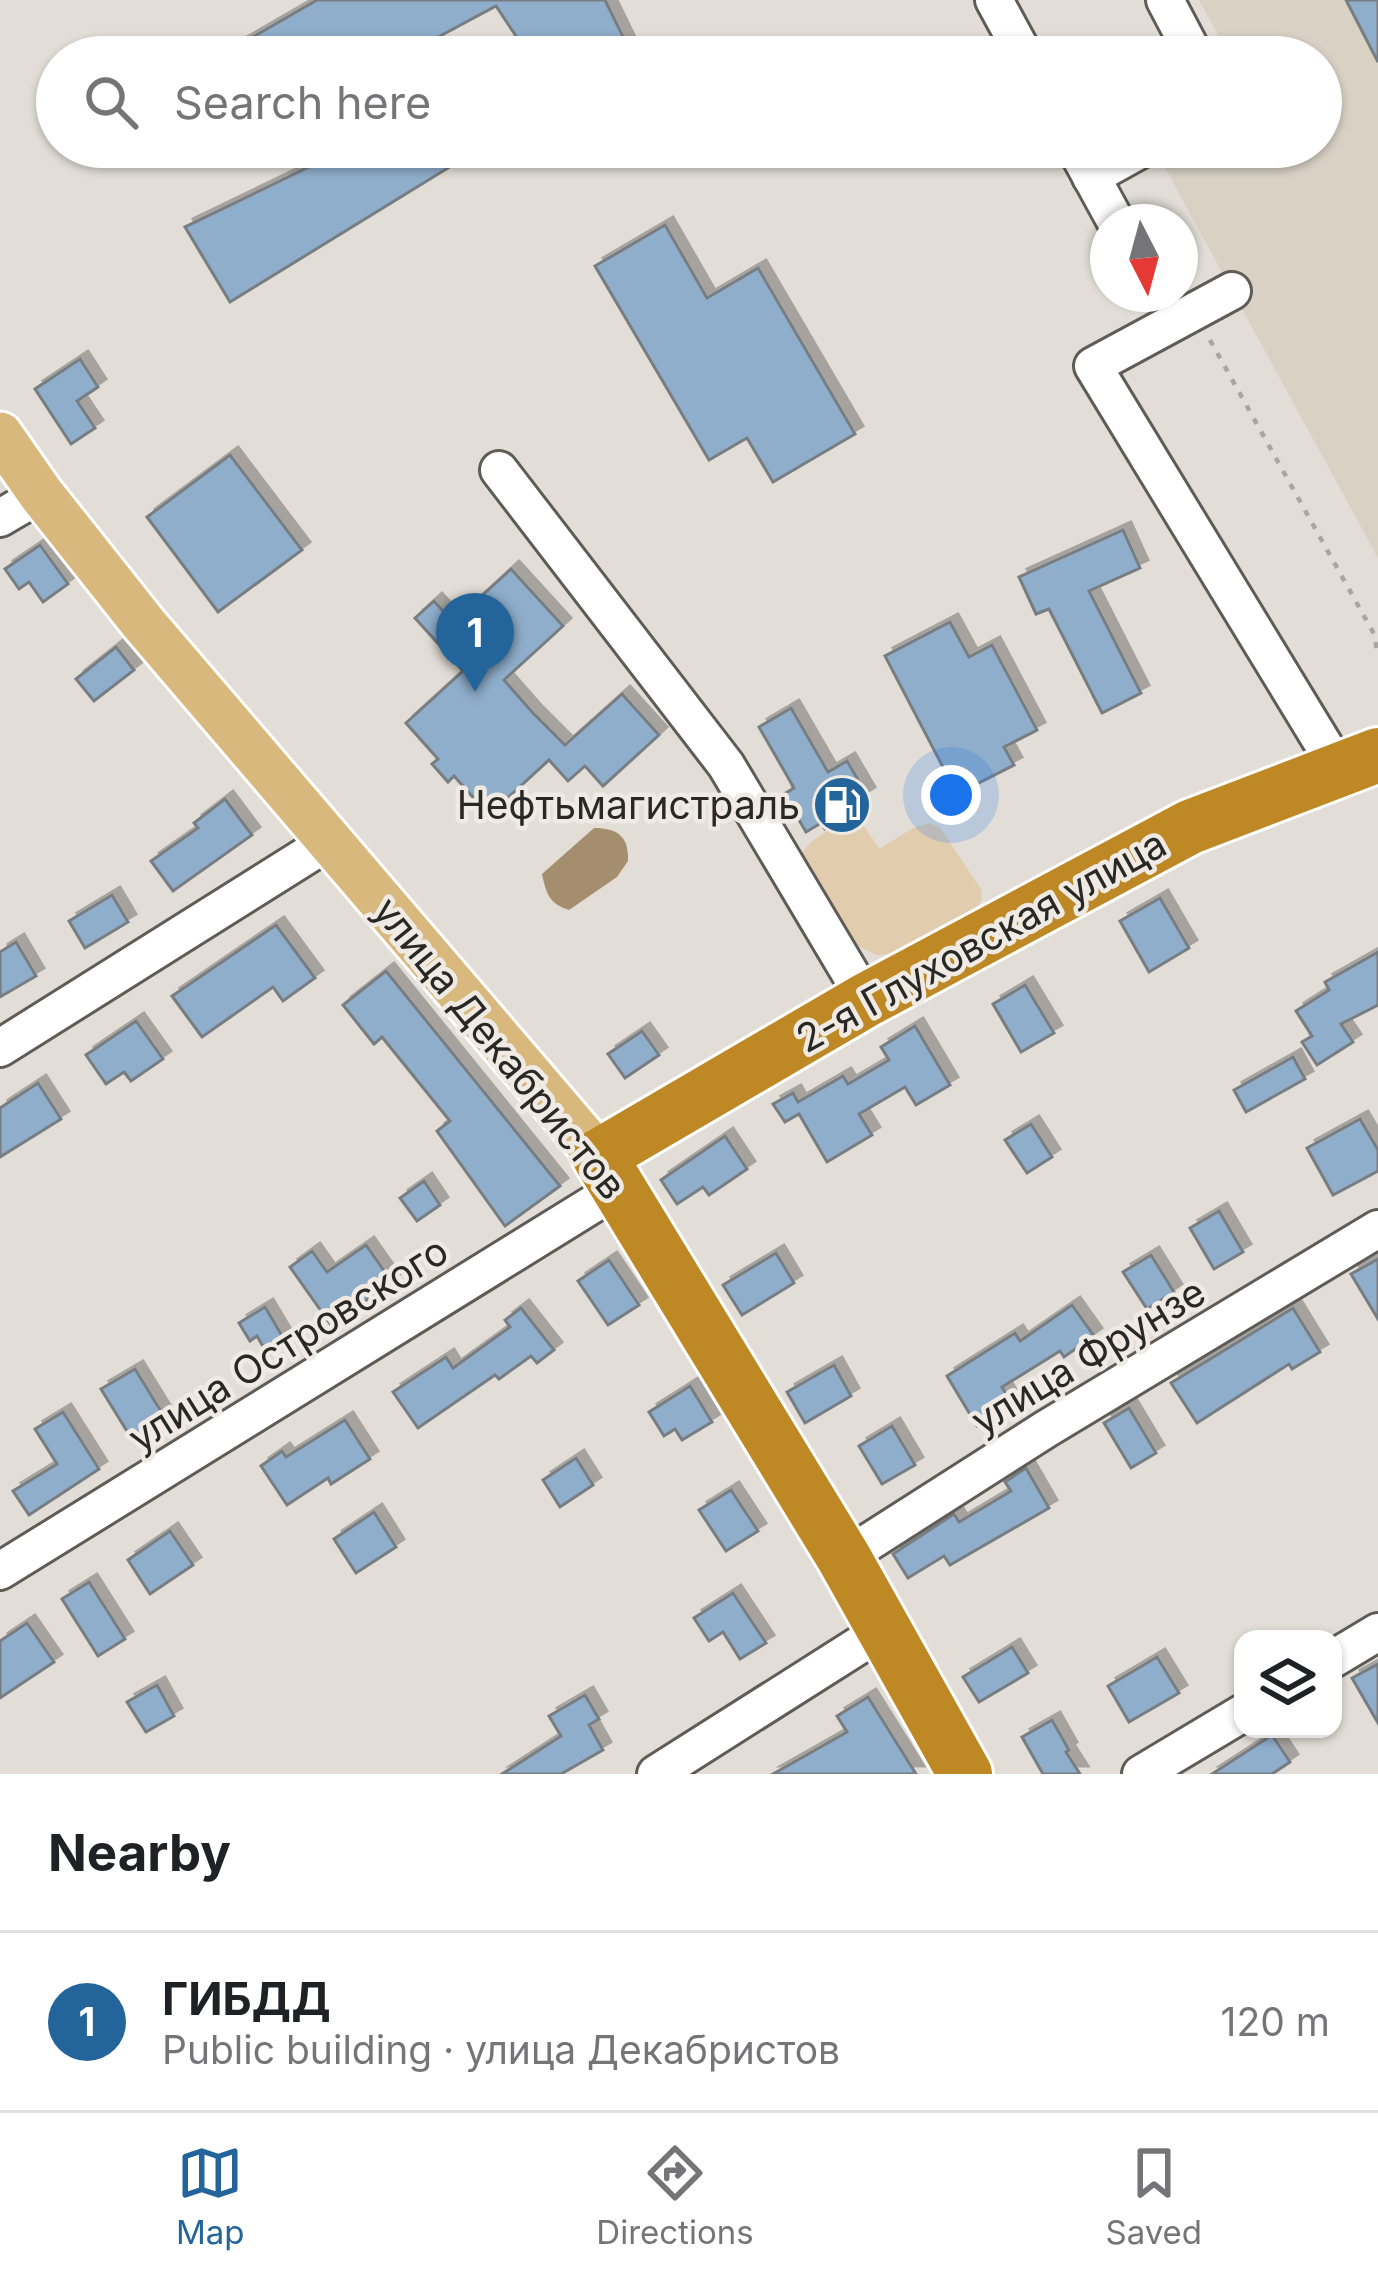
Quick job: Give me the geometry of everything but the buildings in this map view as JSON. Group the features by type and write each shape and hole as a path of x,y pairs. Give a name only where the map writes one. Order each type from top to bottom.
{"highway":[{"name":"2-я Глуховская улица","path":"609,1172 866,1000 1190,827 1359,763"},
{"name":"улица Декабристов","path":"609,1172 844,1558 965,1774"}],"main road":[{"name":"улица Декабристов","path":"0,435 144,624 609,1172"}],"street":[{"path":"994,0 1014,36"},
{"path":"1165,0 1184,36"},
{"path":"1086,168 1106,204"},
{"path":"1198,302 1232,290"},
{"path":"1171,312 1093,366 1359,763"},
{"path":"499,470 726,765 866,1000"},
{"path":"0,518 41,494"},
{"path":"0,1048 328,842"},
{"name":"улица Островского","path":"0,1571 609,1172"},
{"name":"улица Фрунзе","path":"844,1558 1046,1429 1378,1229"},
{"path":"656,1774 883,1630"},
{"path":"1342,1654 1378,1632"},
{"path":"1141,1774 1234,1718"}],"path":[{"path":"1175,312 1374,634 1378,657"}],"shaded area":[{"path":"1199,0 1378,0 1378,558 1198,228 1198,204 1185,204 1165,168 1342,168 1342,36 1219,36"},
{"path":"858,817 879,849 913,828 930,823 940,828 981,889 975,913 896,954 877,955 843,939 798,861 816,839"},
{"path":"594,828 620,835 628,861 617,877 569,910 550,897 542,874"}],"place":[{"name":"ГИБДД","path":"475,692"},
{"name":"Нефтьмагистраль","path":"842,805"}]}
